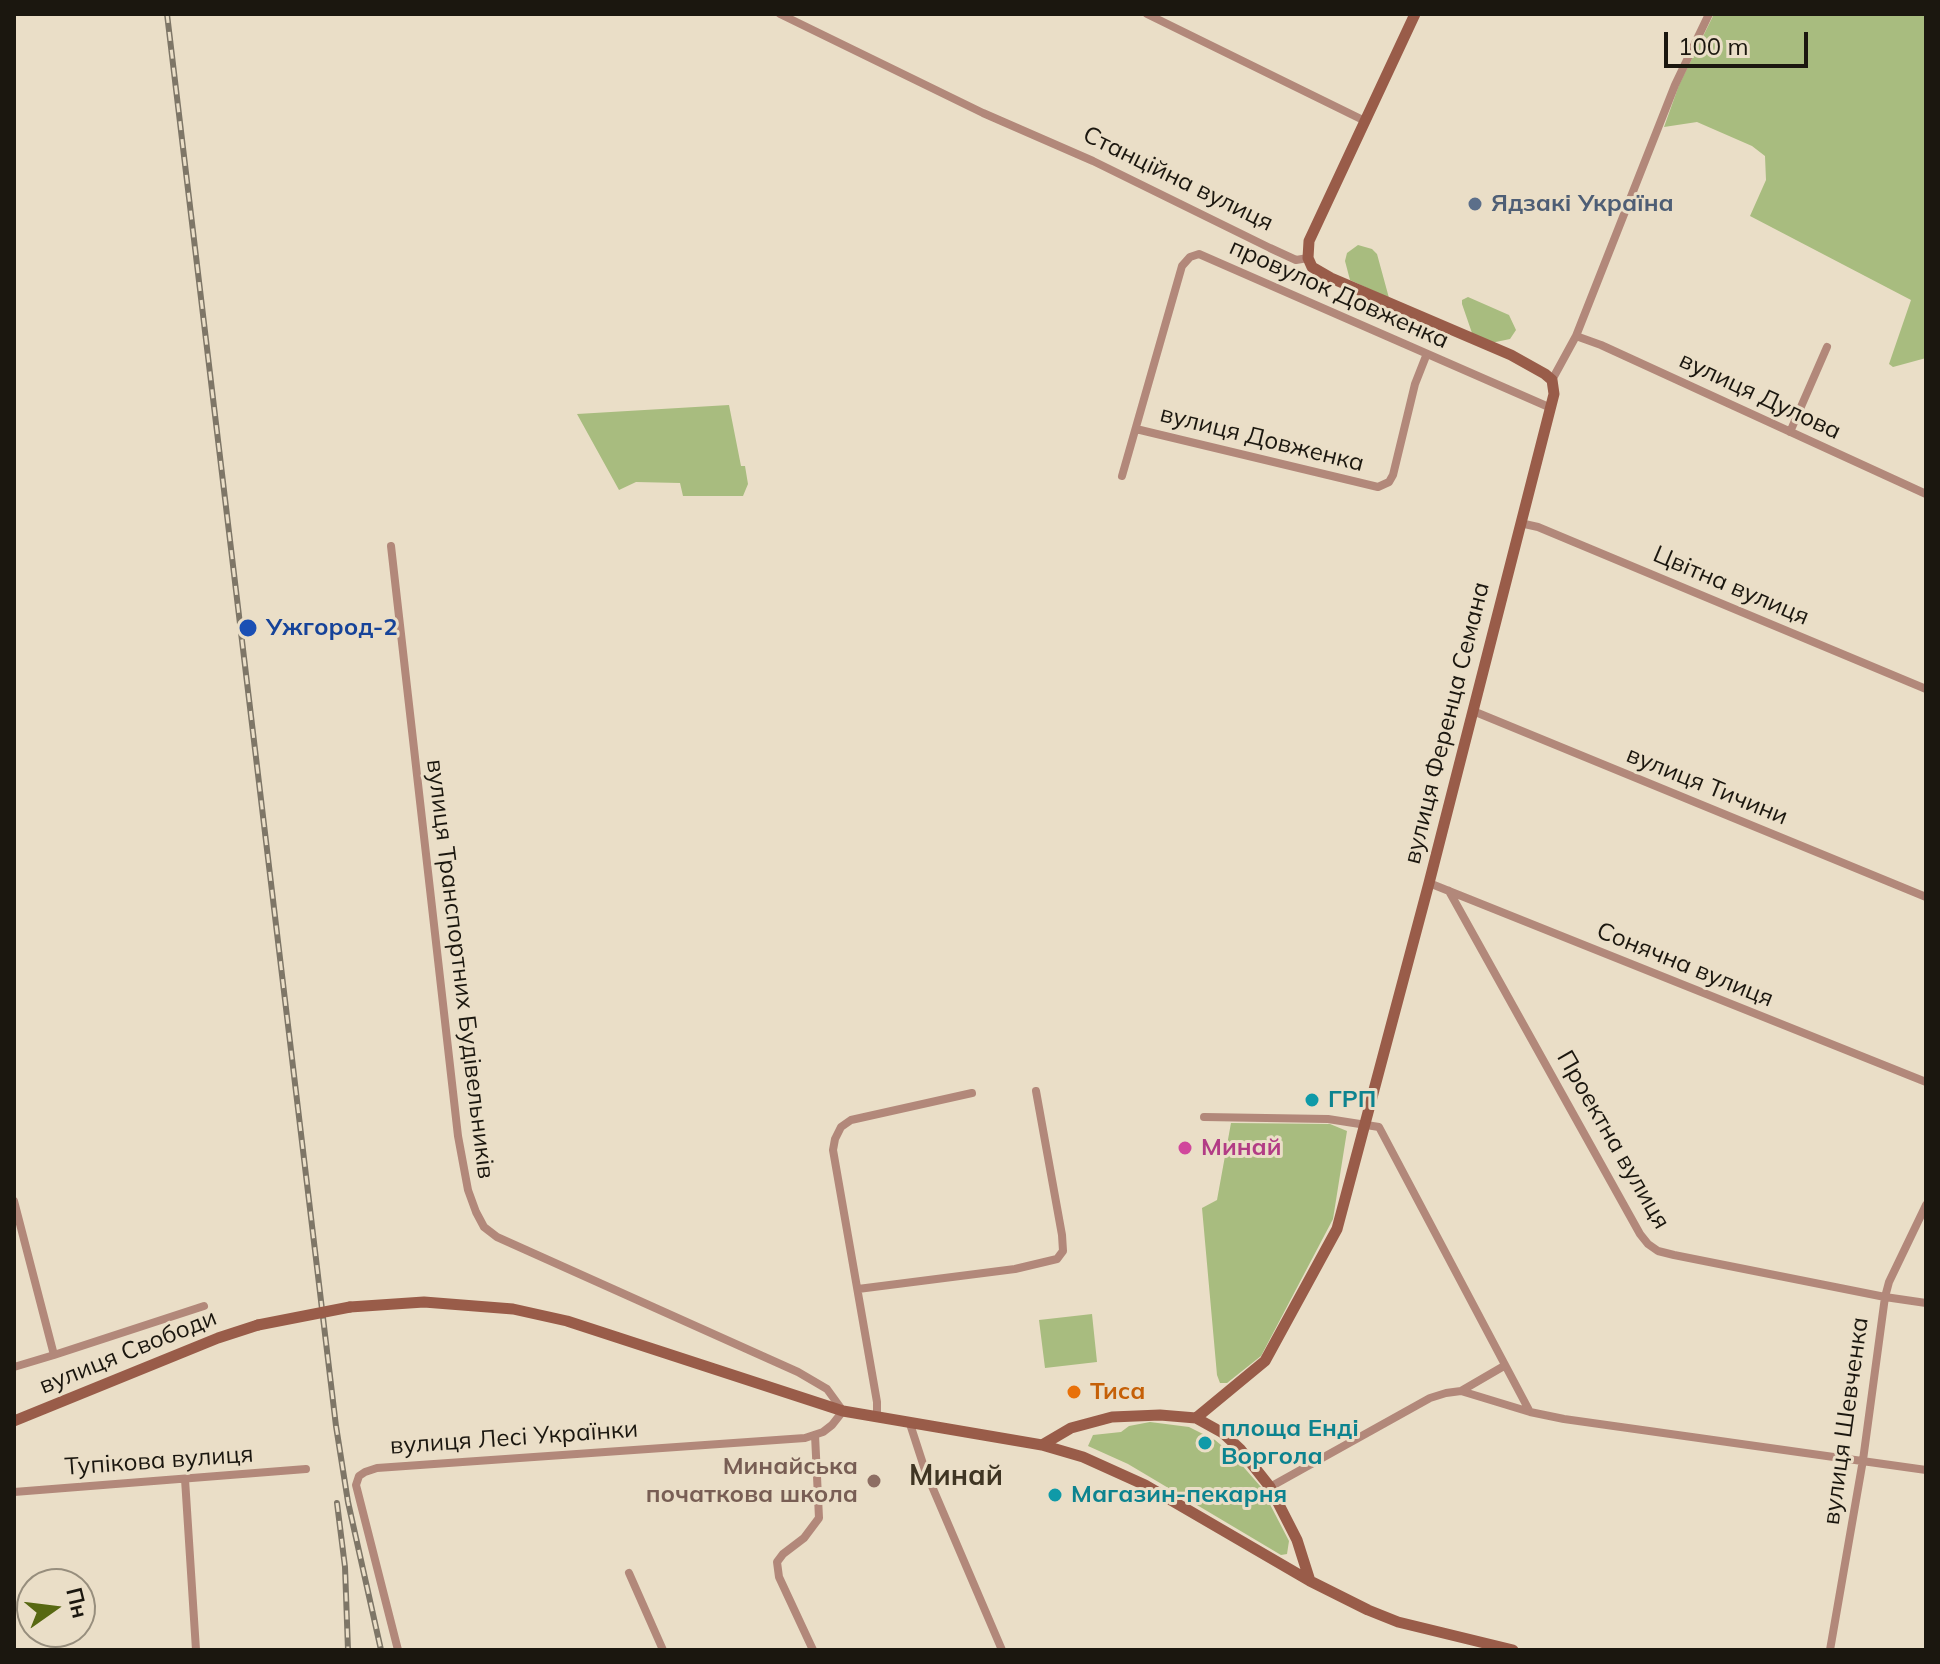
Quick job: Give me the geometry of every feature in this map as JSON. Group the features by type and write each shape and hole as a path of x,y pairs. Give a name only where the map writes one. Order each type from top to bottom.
{"street":[{"name":"Станційна вулиця","path":"780,14 1270,248 1296,260 1308,258 1317,271 1511,355 1552,380"},
{"path":"1147,14 1365,121"},
{"path":"1308,258 1309,241 1415,14"},
{"name":"вулиця Ференца Семана","path":"1196,1418 1259,1367 1272,1350 1332,1242 1366,1124 1551,408 1555,388 1552,380 1576,336 1675,85 1709,14"},
{"name":"провулок Довженка","path":"1122,476 1182,266 1190,257 1199,254 1426,356 1551,408"},
{"name":"вулиця Дулова","path":"1576,336 1926,494"},
{"path":"1790,432 1827,347"},
{"name":"вулиця Довженка","path":"1136,429 1378,487 1389,482 1393,475 1415,384 1426,356"},
{"name":"Цвітна вулиця","path":"1520,523 1538,527 1926,689"},
{"name":"вулиця Транспортних Будівельників","path":"391,546 458,1136 468,1190 476,1212 484,1227 497,1237 798,1372 827,1389 843,1411"},
{"name":"вулиця Тичини","path":"1473,711 1926,897"},
{"name":"Сонячна вулиця","path":"1429,883 1926,1082"},
{"name":"Проектна вулиця","path":"1449,891 1648,1244 1658,1251 1674,1255 1926,1303"},
{"path":"858,1289 1015,1269 1057,1259 1063,1251 1062,1235 1036,1091"},
{"path":"972,1093 851,1120 841,1127 833,1150 877,1402 877,1418 1042,1445 1083,1457 1124,1474 1337,1596 1398,1622 1513,1650"},
{"path":"1204,1117 1328,1119 1379,1127 1530,1412"},
{"path":"14,1201 54,1355"},
{"name":"вулиця Шевченка","path":"1830,1650 1863,1460 1885,1297 1889,1282 1926,1205"},
{"name":"вулиця Свободи","path":"14,1421 218,1338 258,1325 350,1307 424,1302 513,1309 567,1321 843,1411 877,1418"},
{"path":"14,1367 204,1306"},
{"path":"1270,1487 1430,1398 1461,1391 1504,1366"},
{"path":"1461,1391 1564,1419 1926,1470"},
{"path":"813,1650 779,1577 777,1562 804,1538 819,1518 815,1435 832,1425 843,1411"},
{"path":"1042,1445 1071,1428 1112,1417 1160,1415 1196,1418 1223,1433 1270,1487 1297,1540 1310,1581"},
{"path":"910,1424 925,1470 1002,1650"},
{"name":"вулиця Лесі Українки","path":"398,1650 356,1485 359,1476 365,1472 377,1468 815,1435"},
{"name":"Тупікова вулиця","path":"14,1492 306,1469"},
{"path":"185,1479 196,1650"},
{"path":"629,1573 663,1650"}],"green space":[{"path":"1714,14 1926,14 1926,358 1893,367 1889,364 1911,300 1750,216 1766,180 1765,156 1752,146 1697,122 1664,127 1679,85"},
{"path":"1358,245 1377,254 1389,298 1350,280 1345,261 1347,253"},
{"path":"1468,297 1509,315 1516,330 1510,339 1491,343 1472,333 1462,304 1462,300"},
{"path":"729,405 741,466 745,466 748,484 743,496 683,496 680,483 636,482 619,490 577,414"},
{"path":"1231,1123 1330,1124 1347,1131 1333,1219 1261,1356 1227,1383 1220,1383 1202,1208 1217,1200"},
{"path":"1092,1314 1097,1362 1045,1368 1039,1320"},
{"path":"1150,1422 1189,1427 1215,1440 1233,1455 1261,1487 1289,1541 1287,1554 1281,1555 1128,1464 1088,1446 1093,1435 1121,1432 1129,1426"}],"railway":[{"path":"167,14 336,1426 348,1502 381,1650"},
{"path":"337,1503 345,1567 348,1650"}],"place":[{"name":"Ядзакі Україна","path":"1475,204"},
{"name":"Ужгород-2","path":"248,628"},
{"name":"ГРП","path":"1312,1100"},
{"name":"Минай","path":"1185,1148"},
{"name":"Тиса","path":"1074,1392"},
{"name":"площа Енді Воргола","path":"1205,1443"},
{"name":"Минайська початкова школа","path":"874,1481"},
{"name":"Магазин-пекарня","path":"1055,1495"}],"district":[{"name":"Минай","path":"956,1477"}]}
